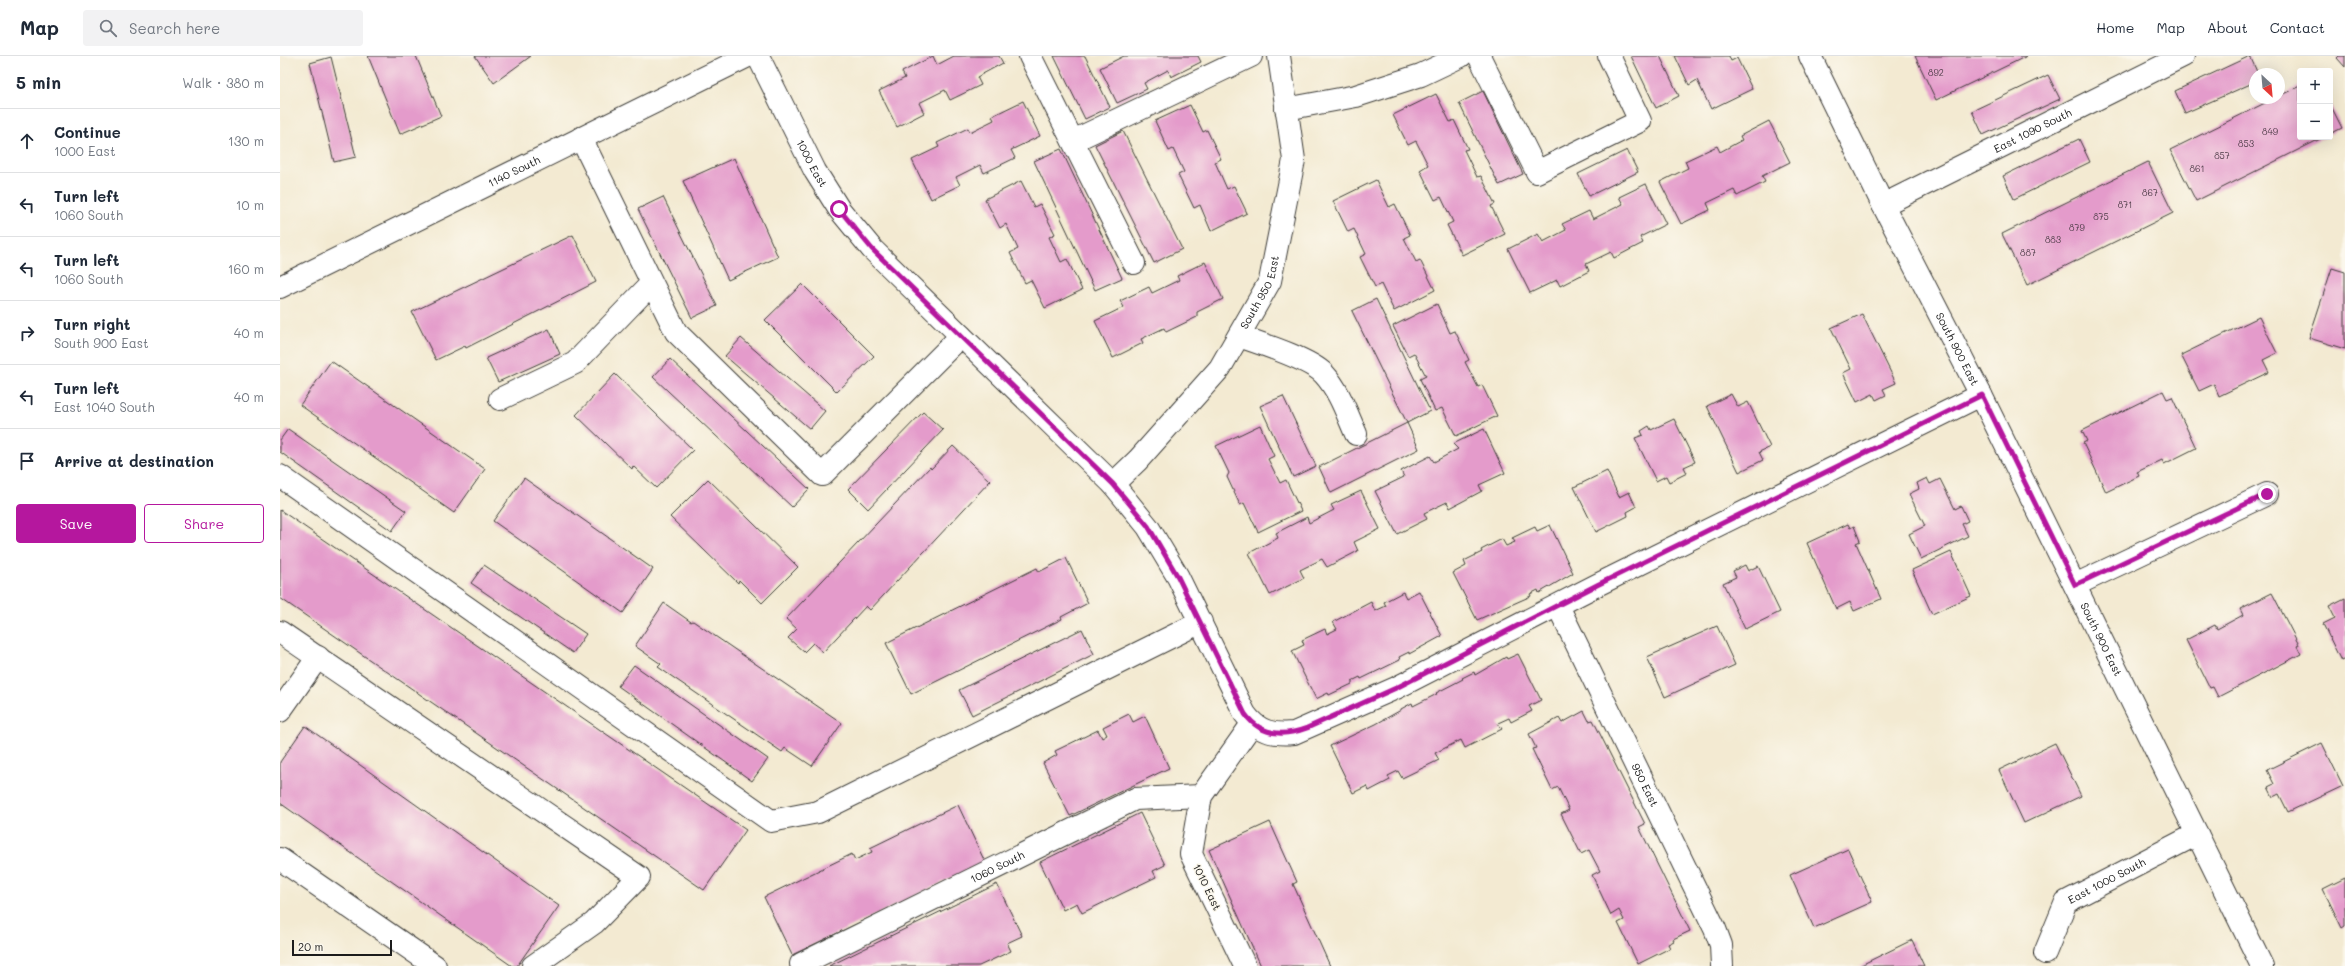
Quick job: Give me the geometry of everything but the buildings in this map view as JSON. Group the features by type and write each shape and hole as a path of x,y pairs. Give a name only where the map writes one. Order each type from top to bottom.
{"street":[{"name":"1140 South","path":"280,287 748,56"},
{"name":"1000 East","path":"758,56 816,171 839,209 872,249 1113,484 1136,510 1159,543 1202,622 1223,672 1252,724"},
{"path":"1030,56 1134,262"},
{"path":"1073,141 1252,56"},
{"name":"South 950 East","path":"1113,484 1138,460 1220,368 1270,281 1294,160 1279,56"},
{"path":"1286,109 1356,96 1421,75 1462,56"},
{"path":"1480,56 1537,172 1640,121 1608,56"},
{"name":"South 900 East","path":"1810,56 1883,205 1982,395 2262,966"},
{"name":"East 1090 South","path":"1883,205 2182,56"},
{"path":"581,138 651,284 676,332 822,475 962,336"},
{"path":"500,399 575,363 651,284"},
{"path":"1239,336 1288,354 1323,373 1336,392 1356,434"},
{"path":"1252,724 1263,731 1279,734 1294,733 1396,688 1597,585 1982,395"},
{"path":"280,476 771,822 818,812 1202,622"},
{"path":"2075,585 2267,494"},
{"name":"950 East","path":"1558,606 1716,930 1721,945 1722,966"},
{"path":"280,632 639,877 594,923 533,966"},
{"path":"280,711 318,657"},
{"name":"1010 East","path":"1245,966 1191,854 1201,796 1252,724"},
{"name":"1060 South","path":"801,964 1135,800 1201,796"},
{"name":"East 1000 South","path":"2045,953 2066,902 2197,834"},
{"path":"280,859 435,966"}],"route":[{"path":"839,209 872,249 1113,484 1136,510 1159,543 1178,577 1202,622 1223,672 1245,714 1252,724 1263,731 1279,734 1294,733 1327,720 1396,688 1580,596 1597,585 1982,395 2075,585 2267,494"}]}
